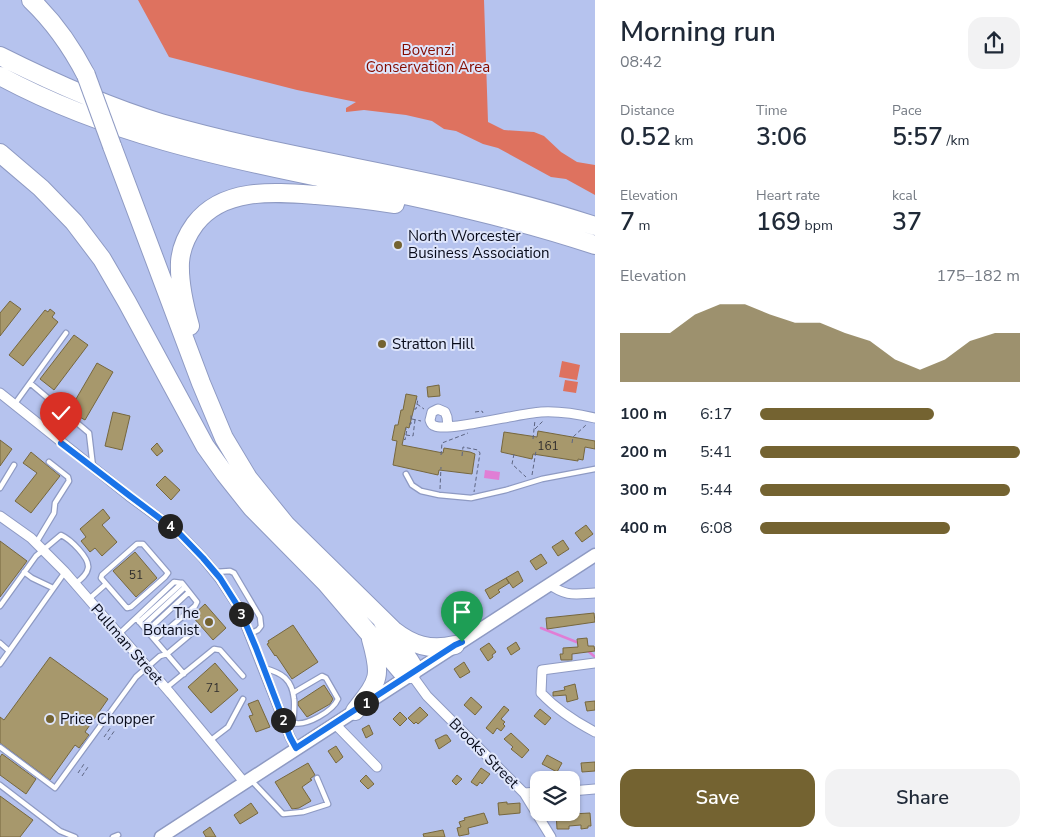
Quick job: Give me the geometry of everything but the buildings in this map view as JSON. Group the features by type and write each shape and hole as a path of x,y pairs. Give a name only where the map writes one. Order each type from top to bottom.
{"highway":[{"path":"31,0 65,37 86,75 201,383 224,438 248,478 286,525 383,622 403,638 417,645 439,648 455,645"},
{"path":"0,56 76,92 159,122 225,140 462,189 531,206 595,226"},
{"path":"0,76 55,102 150,138 273,168 470,209 531,224 595,245"},
{"path":"0,153 41,188 74,222 102,259 205,446 225,474 252,508 326,583 402,672 412,674 412,665 383,622"},
{"path":"201,383 182,291 180,261 188,235 198,220 213,207 227,200 250,194 280,192 340,197 424,208 470,209"},
{"path":"355,711 373,687 376,678 377,661 370,634"}],"main road":[{"path":"161,837 595,555"}],"street":[{"path":"0,393 178,532 215,572 239,608 296,748"},
{"path":"448,427 447,415 444,410 436,409 430,417 434,426 448,427 515,414 546,412 593,417"},
{"name":"Pullman Street","path":"0,516 36,543 65,572 247,780"},
{"path":"549,584 564,594 595,593"},
{"path":"595,663 542,670 541,693 554,707 574,721 595,732"},
{"name":"Brooks Street","path":"412,674 427,696 524,793 551,837"},
{"path":"335,724 377,767"},
{"path":"580,790 595,789"},
{"path":"524,793 530,793"}],"lane":[{"path":"14,405 66,333"},
{"path":"30,383 89,433 93,467"},
{"path":"36,543 54,513 55,503 69,481 68,477 48,462"},
{"path":"0,488 14,465"},
{"path":"406,474 412,485 421,491 439,495 473,497 531,481 595,469"},
{"path":"0,606 36,556 61,535 69,539 87,560 88,568 83,578 75,584"},
{"path":"138,544 143,544 168,573 166,577 131,607 127,608 106,584 101,578 102,575 138,544"},
{"path":"215,572 230,571 234,573 260,617 261,626 250,634"},
{"path":"24,572 32,578 54,588"},
{"path":"0,664 65,572"},
{"path":"139,622 174,582 184,585 197,602 195,606 155,640"},
{"path":"89,599 106,584"},
{"path":"119,634 139,622 184,585"},
{"path":"147,631 189,592"},
{"path":"139,622 184,674"},
{"path":"0,747 55,788 136,677 160,656 167,654 192,633"},
{"path":"0,642 9,651"},
{"path":"166,688 214,649 220,650 243,676"},
{"path":"264,668 278,672 285,677 293,693 294,723 307,722 327,712 336,704 338,699 326,678 322,676 293,693"},
{"path":"211,740 228,728 243,699"},
{"path":"247,780 283,814 303,812 328,804 317,778"},
{"path":"0,785 60,831 74,837"}],"path":[{"path":"414,409 416,409 418,399 416,399"},
{"path":"417,404 430,417"},
{"path":"475,412 482,411 484,416"},
{"path":"535,430 545,419 546,412"},
{"path":"409,424 412,420 411,414"},
{"path":"412,420 430,417"},
{"path":"572,443 573,436 593,417"},
{"path":"406,435 413,436 415,420"},
{"path":"533,439 535,421"},
{"path":"404,439 406,429"},
{"path":"441,455 442,443 472,432"},
{"path":"462,456 464,448 478,450 480,453 473,497"},
{"path":"531,481 536,451"},
{"path":"514,454 512,464 531,481"},
{"path":"439,495 441,468"},
{"path":"104,737 111,727"},
{"path":"108,740 115,730"},
{"path":"78,773 84,764"},
{"path":"82,776 88,767"}],"green space":[{"name":"Bovenzi Conservation Area","path":"138,0 484,0 488,122 504,130 534,132 544,136 561,152 577,162 595,165 595,195 566,179 551,177 498,148 483,144 456,131 444,129 432,121 406,115 364,110 346,112 346,108 356,102 297,90 169,57"},
{"path":"562,361 580,365 577,380 559,377"},
{"path":"565,380 578,382 576,393 563,391"}],"shaded area":[{"path":"485,470 500,472 499,480 484,478"}],"waterway":[{"path":"541,628 579,643"},
{"path":"588,651 595,657"}],"place":[{"name":"North Worcester Business Association","path":"398,245"},
{"name":"Stratton Hill","path":"382,344"},
{"name":"The Botanist","path":"209,622"},
{"name":"Price Chopper","path":"50,719"}],"route":[{"path":"61,443 178,532 220,578 239,608 296,748 462,642"}]}
